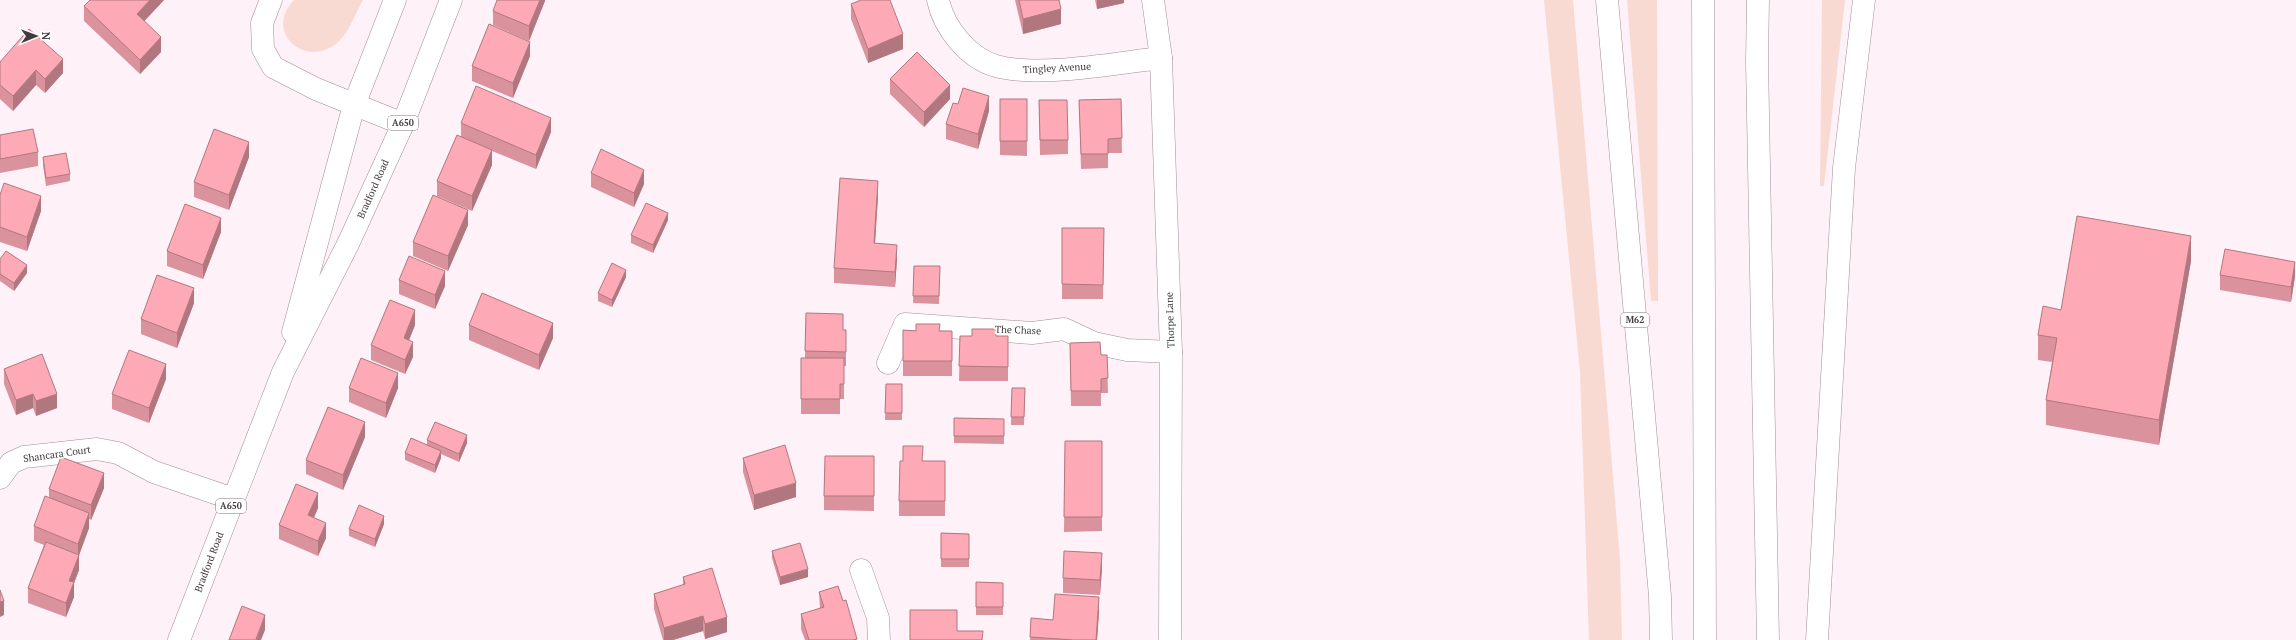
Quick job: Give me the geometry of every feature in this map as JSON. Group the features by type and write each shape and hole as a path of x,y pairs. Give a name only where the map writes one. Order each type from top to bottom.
{"main road":[{"path":"271,0 262,23 262,49 273,68 316,89 403,124"},
{"name":"Bradford Road","path":"283,372 354,105 395,0"},
{"name":"Bradford Road","path":"179,640 283,372 348,244 403,124 451,0"},
{"name":"Tingley Avenue","path":"938,0 951,31 971,52 995,66 1023,71 1057,70 1161,58"},
{"name":"Thorpe Lane","path":"1153,0 1161,58 1172,352 1170,640"},
{"name":"M62","path":"1607,0 1660,596 1661,640"},
{"path":"1702,0 1705,640"},
{"path":"1758,0 1757,61 1768,640"},
{"path":"1817,640 1844,168 1864,0"},
{"name":"The Chase","path":"888,363 905,324 1032,333 1064,329 1094,343 1107,346 1127,350 1172,352"},
{"name":"Shancara Court","path":"0,478 11,463 24,457 97,449 118,453 154,472 233,498"},
{"path":"861,570 878,618 879,640"}],"shaded area":[{"path":"294,0 363,0 344,36 328,49 315,52 303,50 293,44 286,36 283,25 286,13"},
{"path":"1544,0 1573,0 1620,560 1622,640 1589,640 1580,372"},
{"path":"1627,0 1657,0 1658,301 1651,301"},
{"path":"1822,0 1845,0 1824,186 1820,186"}],"building":[{"path":"90,0 150,0 137,14 161,37 140,60 84,6"},
{"path":"497,0 540,0 529,26 493,11"},
{"path":"861,0 890,0 903,34 868,49 851,4"},
{"path":"1019,0 1059,0 1061,9 1023,19"},
{"path":"489,24 530,42 513,83 472,66"},
{"path":"29,29 63,59 45,79 36,70 13,96 0,85 0,62"},
{"path":"917,52 950,85 924,112 890,79"},
{"path":"476,86 551,118 536,155 461,123"},
{"path":"963,88 989,96 978,134 946,124 953,103 958,104"},
{"path":"1000,99 1027,99 1027,141 1000,141"},
{"path":"1121,99 1122,138 1108,139 1108,154 1081,154 1079,100"},
{"path":"1039,100 1067,100 1068,140 1040,140"},
{"path":"33,129 38,152 0,159 0,135"},
{"path":"214,129 249,142 229,195 194,182"},
{"path":"457,135 492,150 472,196 437,181"},
{"path":"601,149 644,170 634,193 591,173"},
{"path":"66,153 70,174 46,178 43,157"},
{"path":"840,178 878,181 874,243 897,245 895,272 834,268"},
{"path":"4,183 41,196 27,237 0,227 0,195"},
{"path":"433,195 468,210 448,256 413,242"},
{"path":"646,203 668,213 653,245 631,235"},
{"path":"185,204 221,218 203,265 167,251"},
{"path":"2077,216 2191,236 2159,420 2046,400 2057,338 2038,335 2043,306 2061,310"},
{"path":"1062,228 1104,228 1103,285 1062,284"},
{"path":"2225,249 2295,262 2291,287 2220,275"},
{"path":"6,251 27,265 14,283 0,274 0,259"},
{"path":"409,256 445,271 435,295 399,280"},
{"path":"612,263 626,270 612,300 598,293"},
{"path":"914,266 940,266 939,296 913,296"},
{"path":"157,275 194,288 177,333 141,319"},
{"path":"482,293 553,323 539,355 469,325"},
{"path":"390,300 415,310 404,338 413,342 405,360 371,345"},
{"path":"806,313 843,314 843,330 846,330 846,352 805,351"},
{"path":"916,324 940,324 939,331 952,331 952,361 903,361 903,330 916,331"},
{"path":"972,329 996,329 996,336 1008,336 1008,367 959,366 960,336 972,336"},
{"path":"1100,342 1101,355 1107,355 1108,378 1101,379 1101,391 1071,391 1070,343"},
{"path":"129,350 166,364 149,408 112,394"},
{"path":"42,354 57,394 36,401 33,394 16,400 4,369"},
{"path":"361,358 398,373 386,403 349,388"},
{"path":"801,358 844,358 844,384 840,384 840,399 801,399"},
{"path":"886,384 902,384 902,413 885,413"},
{"path":"1012,388 1025,388 1024,417 1011,417"},
{"path":"328,407 365,422 343,475 306,460"},
{"path":"954,418 1004,419 1004,436 954,436"},
{"path":"435,422 467,435 459,454 427,440"},
{"path":"411,438 441,451 435,465 405,453"},
{"path":"1065,441 1102,441 1102,517 1064,517"},
{"path":"785,445 796,483 754,495 743,458"},
{"path":"903,446 923,446 922,461 945,461 945,501 899,501 900,461 903,461"},
{"path":"825,456 874,456 874,496 824,496"},
{"path":"61,457 104,473 91,505 49,489"},
{"path":"296,484 318,493 308,515 326,523 318,541 279,525"},
{"path":"45,496 89,513 78,544 34,526"},
{"path":"359,505 384,516 375,539 349,529"},
{"path":"941,533 969,534 969,559 941,559"},
{"path":"46,542 79,555 69,581 74,582 66,603 28,588"},
{"path":"800,543 808,569 780,577 772,551"},
{"path":"1064,551 1102,553 1100,580 1063,578"},
{"path":"712,568 727,617 705,624 703,616 664,628 654,594 685,584 683,577"},
{"path":"976,582 1003,583 1003,607 976,607"},
{"path":"838,586 843,601 846,600 857,639 809,640 801,614 824,607 819,592"},
{"path":"0,590 4,601 0,602"},
{"path":"1055,594 1099,597 1096,640 1030,637 1031,618 1053,620"},
{"path":"242,606 265,615 256,639 258,640 229,640"},
{"path":"910,610 957,610 957,631 983,631 982,640 910,640"}]}
